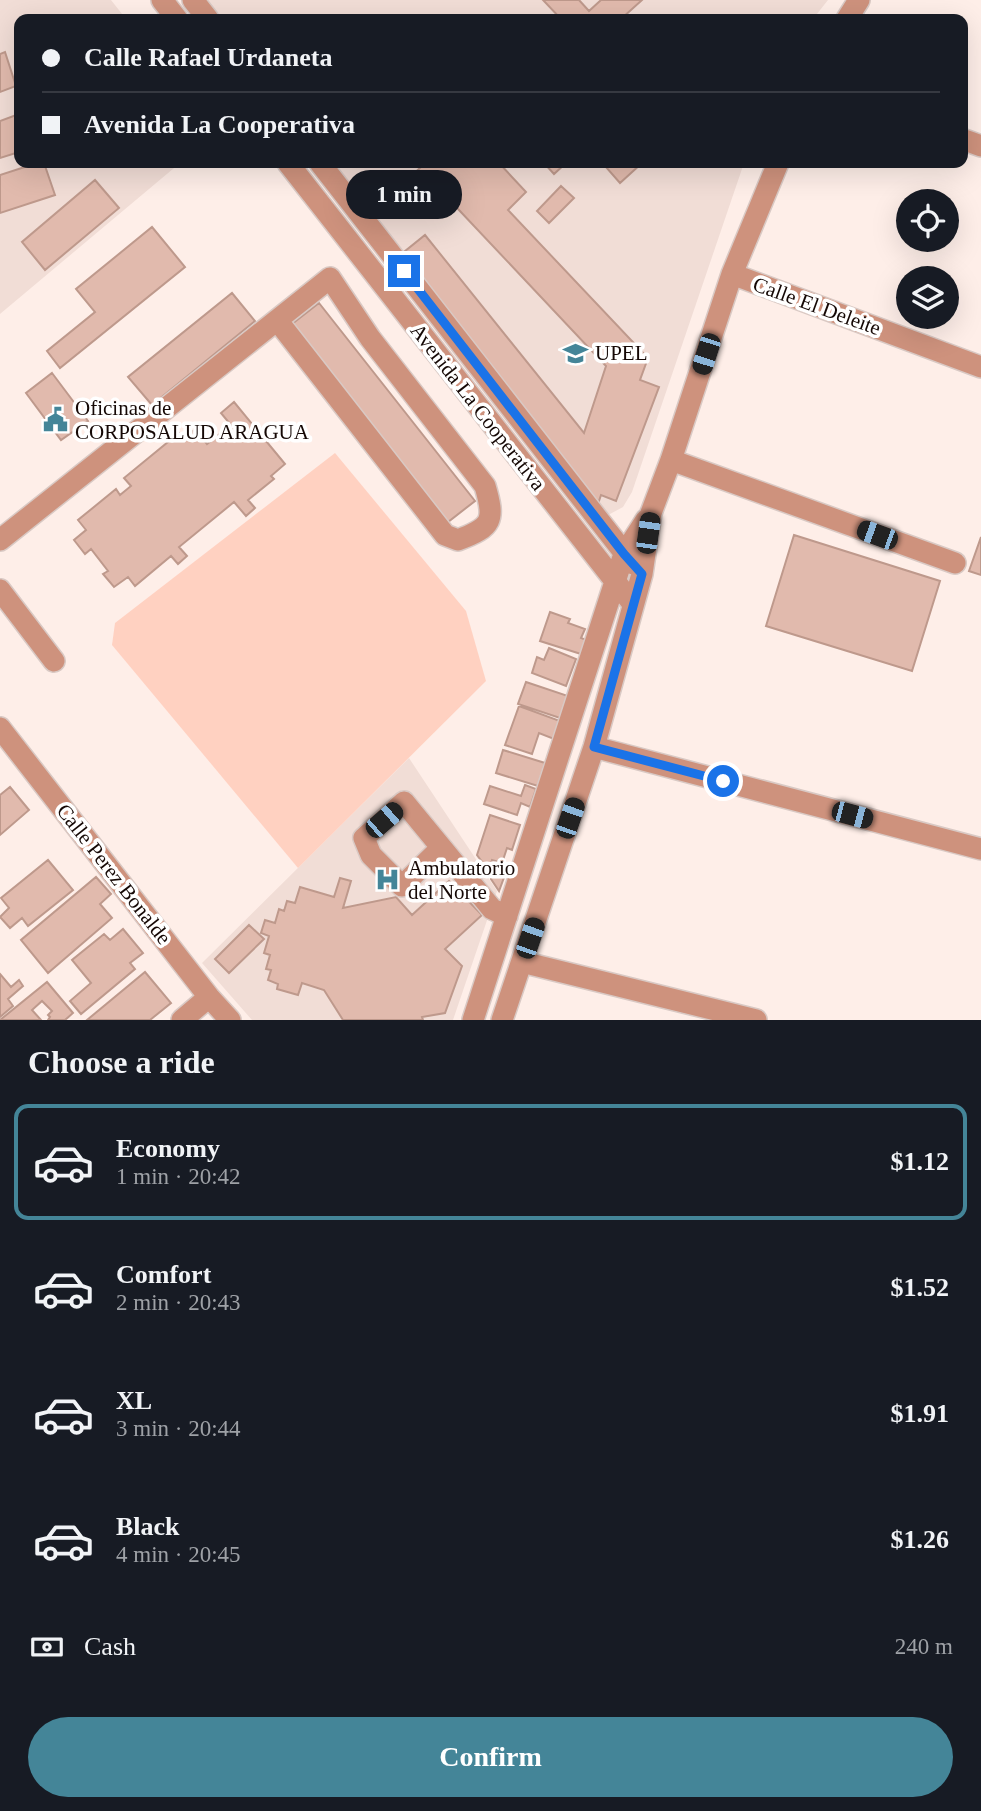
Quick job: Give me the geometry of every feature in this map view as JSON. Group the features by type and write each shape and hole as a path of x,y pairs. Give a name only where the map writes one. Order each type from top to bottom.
{"street":[{"path":"162,0 173,14"},
{"path":"193,0 204,14"},
{"name":"Avenida La Cooperativa","path":"292,168 633,604"},
{"name":"Avenida La Cooperativa","path":"324,168 642,574"},
{"path":"502,1020 594,747 642,574 651,513 732,274 776,168"},
{"name":"Calle El Deleite","path":"732,274 981,367"},
{"path":"0,540 277,320 330,278 370,338 485,486 492,509 489,522 476,534 458,540 444,535 277,320"},
{"path":"671,460 955,563"},
{"path":"472,1020 624,554 651,513"},
{"path":"0,590 54,661"},
{"name":"Calle Perez Bonalde","path":"0,728 209,997 230,1020"},
{"path":"594,747 981,849"},
{"path":"441,848 492,909 507,916"},
{"path":"522,962 756,1020"},
{"path":"182,1020 209,997"}],"shaded area":[{"path":"0,0 111,0 122,14 14,14 14,168 174,168 0,314"},
{"path":"206,0 828,0 817,14 216,14"},
{"name":"UPEL","path":"332,168 742,168 632,492 623,507 610,514 593,513"},
{"path":"335,453 466,611 486,681 298,868 112,645 115,623"},
{"name":"Ambulatorio del Norte","path":"409,758 497,891 453,1020 252,1020 202,963"}],"building":[{"path":"543,0 579,0 589,11 601,0 642,0 627,14 556,14"},
{"path":"5,52 14,87 0,92 0,54"},
{"path":"14,116 14,154 0,158 0,121"},
{"path":"22,168 46,168 55,195 0,213 0,175"},
{"path":"420,168 504,168 526,192 508,210 648,358 640,380 659,387 616,501 601,495 598,504 399,256 425,235 584,433 606,366 442,192 421,211 399,188"},
{"path":"549,168 561,168 554,174"},
{"path":"607,168 636,168 620,183"},
{"path":"95,180 119,208 45,270 22,242"},
{"path":"561,186 574,198 549,223 537,211"},
{"path":"152,227 185,267 60,368 47,351 95,312 76,289"},
{"path":"232,293 255,321 152,405 128,377"},
{"path":"319,303 475,501 448,522 292,324"},
{"path":"52,373 88,421 61,440 26,393"},
{"path":"234,402 285,464 271,476 274,479 248,500 255,508 246,516 234,502 179,547 187,556 178,564 171,556 135,586 128,577 114,587 103,574 108,571 91,549 85,554 74,540 86,530 78,520 116,489 120,495 131,486 124,478 179,433 184,439 195,429 207,444 231,425 221,413"},
{"path":"794,535 940,581 912,671 766,626"},
{"path":"981,537 981,575 969,571"},
{"path":"550,612 570,619 568,623 585,629 581,638 589,641 584,655 540,641"},
{"path":"549,648 576,659 566,686 532,673 537,657 544,660"},
{"path":"526,682 568,696 560,718 518,704"},
{"path":"519,706 560,721 554,739 539,733 532,754 505,745"},
{"path":"503,750 545,763 538,786 496,773"},
{"path":"525,785 536,789 530,807 521,803 517,815 484,804 490,786 521,796"},
{"path":"10,787 29,810 0,835 0,795"},
{"path":"490,815 520,825 512,850 507,848 502,863 492,860 489,871 477,855"},
{"path":"48,860 73,890 28,926 22,918 10,928 0,917 9,908 1,898"},
{"path":"495,868 506,872 499,891 491,879"},
{"path":"96,877 111,894 100,904 112,918 48,973 21,940"},
{"name":"Ambulatorio del Norte","path":"340,878 351,881 343,908 396,897 412,915 449,881 482,915 445,949 462,966 445,1013 422,1017 423,1020 343,1020 324,990 302,983 298,995 277,989 278,984 268,980 271,970 266,969 270,955 264,953 269,936 261,933 265,920 275,923 279,909 284,911 287,901 295,903 300,887 334,897"},
{"path":"249,925 264,939 229,973 215,959"},
{"path":"123,929 143,953 130,963 135,969 81,1014 70,1001 91,983 72,960 104,934 110,940"},
{"path":"145,972 171,1003 150,1020 87,1020"},
{"path":"0,974 11,987 19,980 23,986 8,999 13,1006 0,1017"},
{"path":"47,982 73,1013 65,1020 48,1020 52,1011 42,1001 32,1010 41,1020 0,1020"}],"place":[{"name":"UPEL","path":"575,353"},
{"name":"Oficinas de CORPOSALUD ARAGUA","path":"55,420"},
{"name":"Ambulatorio del Norte","path":"388,880"}],"route":[{"path":"404,271 642,574 594,747 723,781"}]}
